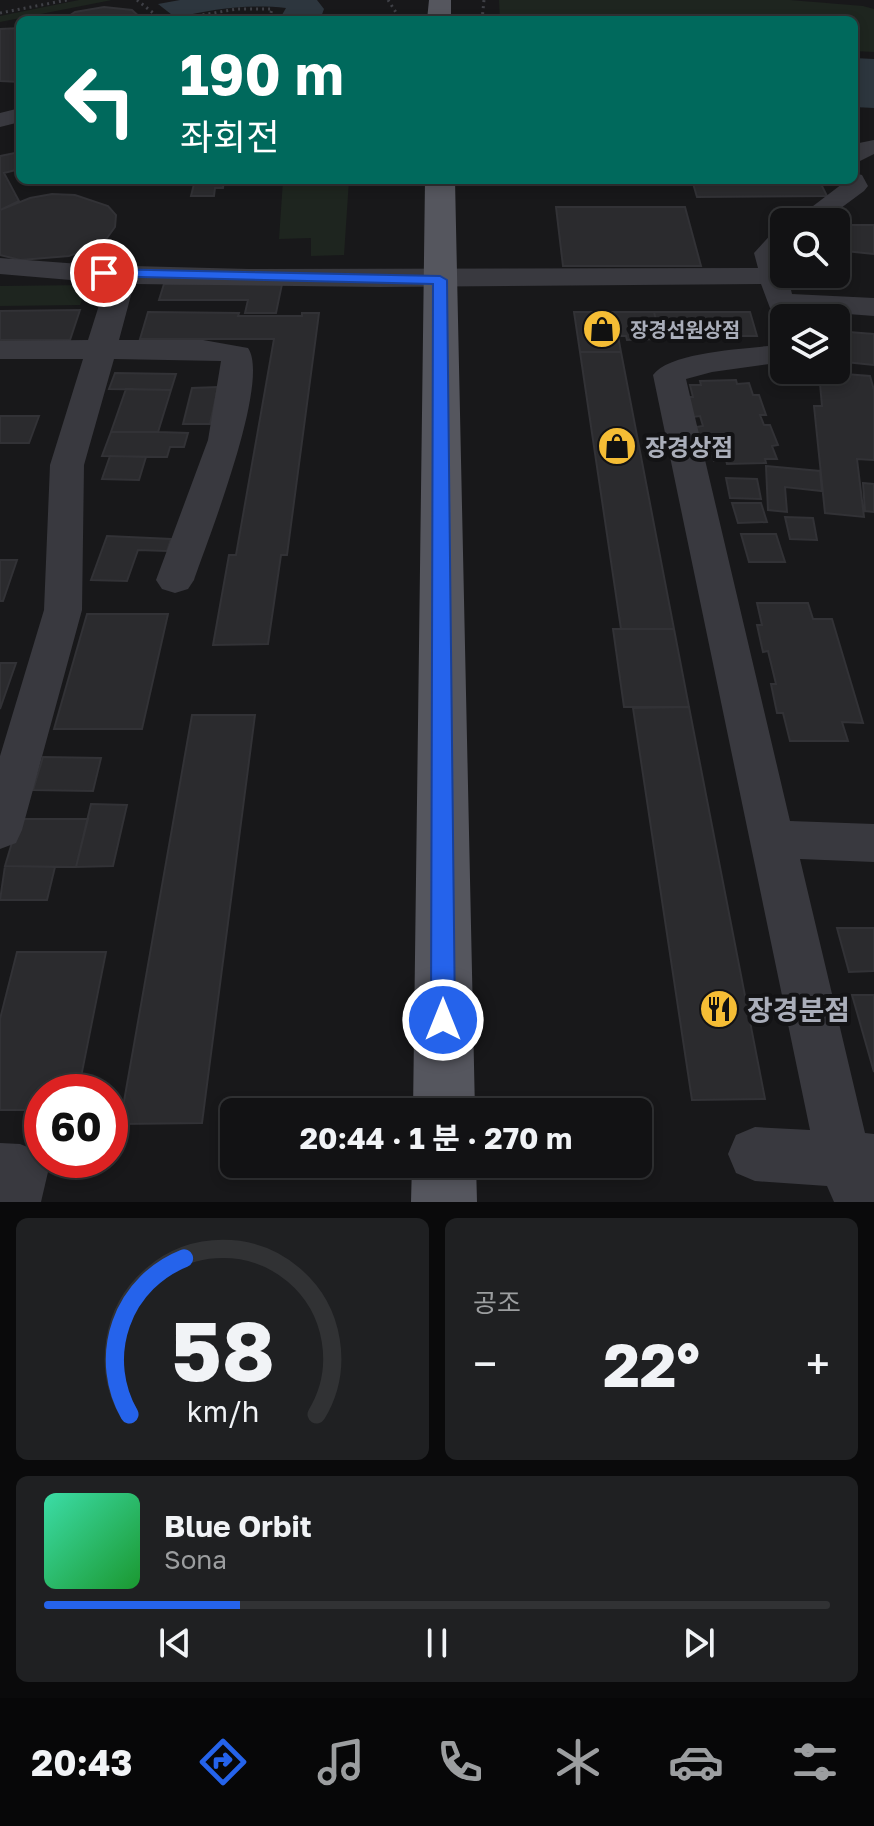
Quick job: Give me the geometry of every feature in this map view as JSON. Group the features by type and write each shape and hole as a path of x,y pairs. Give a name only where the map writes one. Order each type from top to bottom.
{"main road":[{"path":"440,184 444,1098"},
{"path":"444,1178 444,1202"}],"street":[{"path":"824,208 854,184"},
{"path":"0,266 123,274 440,280 527,276 874,307"},
{"path":"0,830 63,610 67,465 123,274"},
{"path":"0,350 203,349 237,354 237,377 217,460 175,580"},
{"path":"755,1154 859,1173 774,839 669,375 689,365 718,359 770,356"},
{"path":"774,839 874,843"},
{"path":"0,1171 20,1172 13,1202"}],"path":[{"path":"0,13 67,0"},
{"path":"137,0 157,16"},
{"path":"196,16 237,9 272,9 272,16"}],"shaded area":[{"path":"79,0 112,0 16,16 16,19 0,22 0,16"},
{"path":"180,0 317,0 324,9 321,16 281,16 286,8 244,7 173,16 158,4"},
{"path":"499,0 790,0 863,6 874,9 874,52 858,51 858,16 500,16"},
{"path":"858,58 874,59 874,108 858,107"},
{"path":"283,184 349,184 344,255 311,256 311,238 279,239"},
{"path":"88,285 80,305 0,306 0,286"}],"building":[{"path":"104,7 132,10 139,16 69,16"},
{"path":"16,28 16,82 0,81 0,29"},
{"path":"16,153 16,170 4,173 19,201 0,210 0,156"},
{"path":"194,184 224,184 223,188 215,188 214,196 191,196"},
{"path":"693,184 821,184 827,196 697,197"},
{"path":"52,194 75,195 108,206 116,215 115,227 107,238 69,256 20,260 0,255 0,210 30,198"},
{"path":"556,207 685,207 701,266 563,266"},
{"path":"850,225 874,225 874,254 850,251"},
{"path":"164,284 282,284 276,313 245,313 248,300 159,300"},
{"path":"80,310 70,340 0,340 0,311"},
{"path":"148,312 239,313 238,316 319,313 287,555 281,555 268,644 213,645 229,555 236,555 274,339 140,339"},
{"path":"574,312 654,312 660,336 656,336 657,339 627,340 626,336 618,336 621,352 580,352"},
{"path":"654,312 750,312 757,336 660,336"},
{"path":"850,332 874,334 874,365 850,362"},
{"path":"580,352 621,352 674,629 621,629"},
{"path":"115,373 176,374 171,390 109,389"},
{"path":"850,374 870,376 874,390 874,460 857,459 864,517 825,513 814,406 822,406 820,384 850,384"},
{"path":"736,380 737,384 749,383 753,395 759,395 766,415 760,415 764,425 770,425 778,445 772,446 777,459 765,459 766,463 727,464 726,460 714,461 710,447 703,448 696,427 703,426 700,416 693,417 687,397 693,397 690,385 701,385 700,381"},
{"path":"218,387 210,424 183,424 192,388"},
{"path":"126,389 171,390 158,432 111,432"},
{"path":"0,416 39,416 29,443 0,443"},
{"path":"111,432 188,433 184,447 170,447 167,457 102,456"},
{"path":"110,456 146,457 139,480 102,479"},
{"path":"766,466 820,471 822,491 785,487 787,512 768,510"},
{"path":"726,478 757,479 761,499 730,498"},
{"path":"863,483 874,484 874,512 865,511"},
{"path":"732,503 761,503 767,522 738,523"},
{"path":"785,517 813,518 817,540 790,539"},
{"path":"741,534 776,534 785,562 749,562"},
{"path":"107,536 171,539 167,551 138,550 127,581 91,580"},
{"path":"0,560 17,560 3,601 0,601"},
{"path":"757,603 808,603 813,619 832,619 863,723 842,722 848,741 790,741 783,713 777,713 771,684 776,684 768,651 763,652 757,625 762,625"},
{"path":"87,614 168,614 142,729 54,729"},
{"path":"613,629 674,629 689,707 624,707"},
{"path":"0,663 16,663 0,709"},
{"path":"689,707 765,1099 692,1100 633,708"},
{"path":"192,715 255,715 202,1123 128,1124 128,1079"},
{"path":"43,757 101,758 93,791 33,790"},
{"path":"91,804 127,805 113,866 76,867"},
{"path":"19,819 88,819 76,867 5,866"},
{"path":"5,866 55,867 47,900 0,900"},
{"path":"837,928 874,928 874,971 849,972"},
{"path":"17,952 106,952 82,1074 24,1074 24,1110 0,1110 0,1019"},
{"path":"852,995 874,995 874,1072"}],"place":[{"name":"장경선원상점","path":"602,329"},
{"name":"장경상점","path":"617,446"},
{"name":"장경분점","path":"719,1009"}],"route":[{"path":"104,273 440,280 443,1020"}]}
